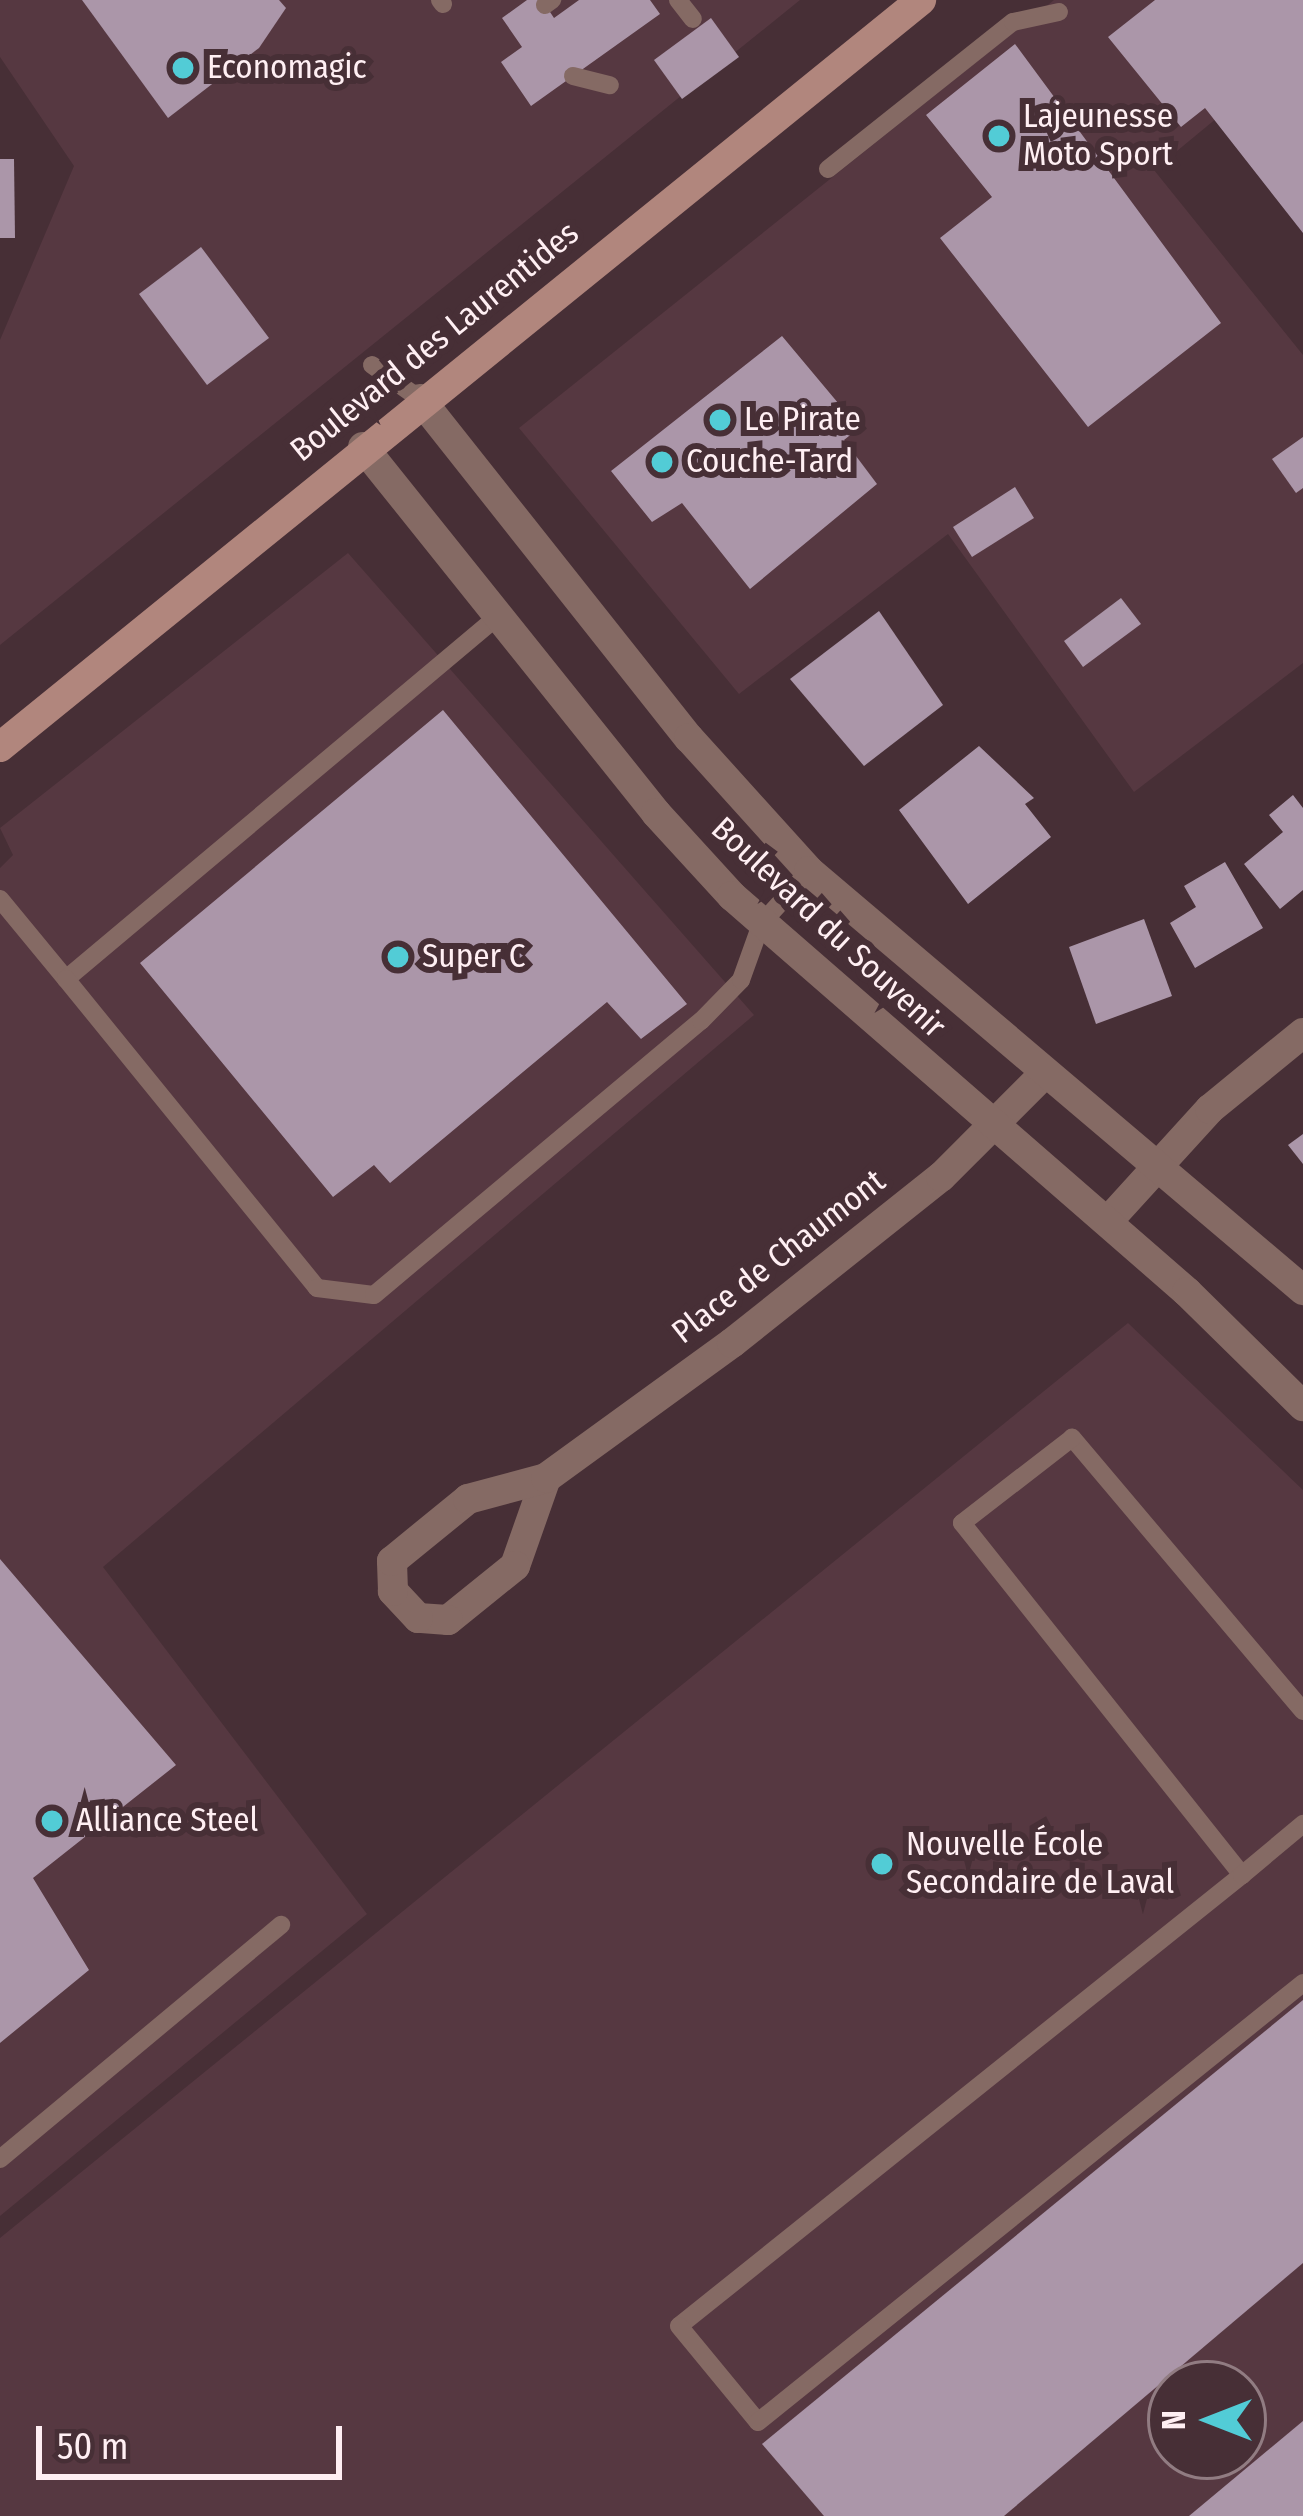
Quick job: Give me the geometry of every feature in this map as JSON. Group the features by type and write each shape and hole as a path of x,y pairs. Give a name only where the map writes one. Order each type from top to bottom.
{"main road":[{"name":"Boulevard des Laurentides","path":"0,747 420,399 921,0"}],"street":[{"name":"Boulevard du Souvenir","path":"420,399 689,738 808,871 1042,1076 1303,1289"},
{"name":"Boulevard du Souvenir","path":"363,447 656,813 761,924 1108,1221 1303,1406"},
{"path":"1108,1221 1152,1168 1303,1033"},
{"name":"Place de Chaumont","path":"546,1478 515,1566 448,1620 418,1618 393,1591 392,1561 468,1499 546,1478 732,1343 995,1125 1042,1076"}],"lane":[{"path":"678,0 693,20"},
{"path":"828,169 1012,22 1059,12"},
{"path":"573,76 610,85"},
{"path":"372,364 420,399"},
{"path":"66,979 496,617"},
{"path":"0,899 317,1288 374,1295 701,1021 741,980 761,924 808,871"},
{"path":"1242,1875 962,1523 1072,1438 1303,1712"},
{"path":"1303,1824 679,2326 758,2422 1303,1983"},
{"path":"0,2159 281,1925"}],"shaded area":[{"path":"0,0 800,0 0,645 0,340 74,166 0,57"},
{"path":"1054,0 1303,0 1303,47 1154,170 1303,355 1303,663 1134,792 948,534 739,694 519,428"},
{"path":"348,553 754,1015 103,1567 367,1914 0,2216 0,868 13,855 0,828"},
{"name":"Nouvelle École Secondaire de Laval","path":"1128,1323 1303,1490 1303,2516 0,2516 0,2238"}],"building":[{"name":"Economagic","path":"82,0 279,0 286,8 259,48 168,118"},
{"path":"527,0 542,0 554,18 579,0 650,0 660,14 531,106 501,62 522,47 502,18"},
{"path":"1155,0 1303,0 1303,233 1205,108 1181,127 1108,37"},
{"path":"711,18 739,57 682,99 654,60"},
{"path":"1015,44 1221,323 1088,427 940,238 992,197 926,115"},
{"path":"0,159 14,159 15,238 0,238"},
{"path":"201,247 269,338 207,385 139,294"},
{"path":"782,336 859,428 844,440 877,484 750,589 682,503 652,522 611,471"},
{"path":"1303,437 1303,488 1296,493 1272,459"},
{"path":"1015,487 1034,518 972,557 953,527"},
{"path":"1121,598 1141,624 1083,667 1064,641"},
{"path":"879,611 943,705 864,766 790,679"},
{"name":"Super C","path":"443,710 687,1004 641,1039 607,1002 390,1183 374,1165 333,1197 140,963"},
{"path":"979,746 1034,798 1025,804 1051,837 968,904 899,810"},
{"path":"1293,795 1303,808 1303,890 1280,909 1244,864 1283,832 1269,815"},
{"path":"1225,862 1263,928 1195,968 1170,923 1196,907 1184,886"},
{"path":"1144,919 1172,996 1096,1024 1069,947"},
{"path":"1303,1134 1303,1164 1288,1145"},
{"name":"Alliance Steel","path":"0,1559 176,1765 33,1878 89,1970 0,2043"},
{"path":"1303,2000 1303,2263 1188,2360 1147,2360 1147,2395 1004,2516 824,2516 762,2444"},
{"path":"1303,2421 1303,2516 1189,2516 1232,2480 1267,2480 1267,2451"}],"place":[{"name":"Economagic","path":"183,68"},
{"name":"Lajeunesse Moto Sport","path":"999,136"},
{"name":"Le Pirate","path":"720,420"},
{"name":"Couche-Tard","path":"662,462"},
{"name":"Super C","path":"398,957"},
{"name":"Alliance Steel","path":"52,1821"},
{"name":"Nouvelle École Secondaire de Laval","path":"882,1864"}]}
